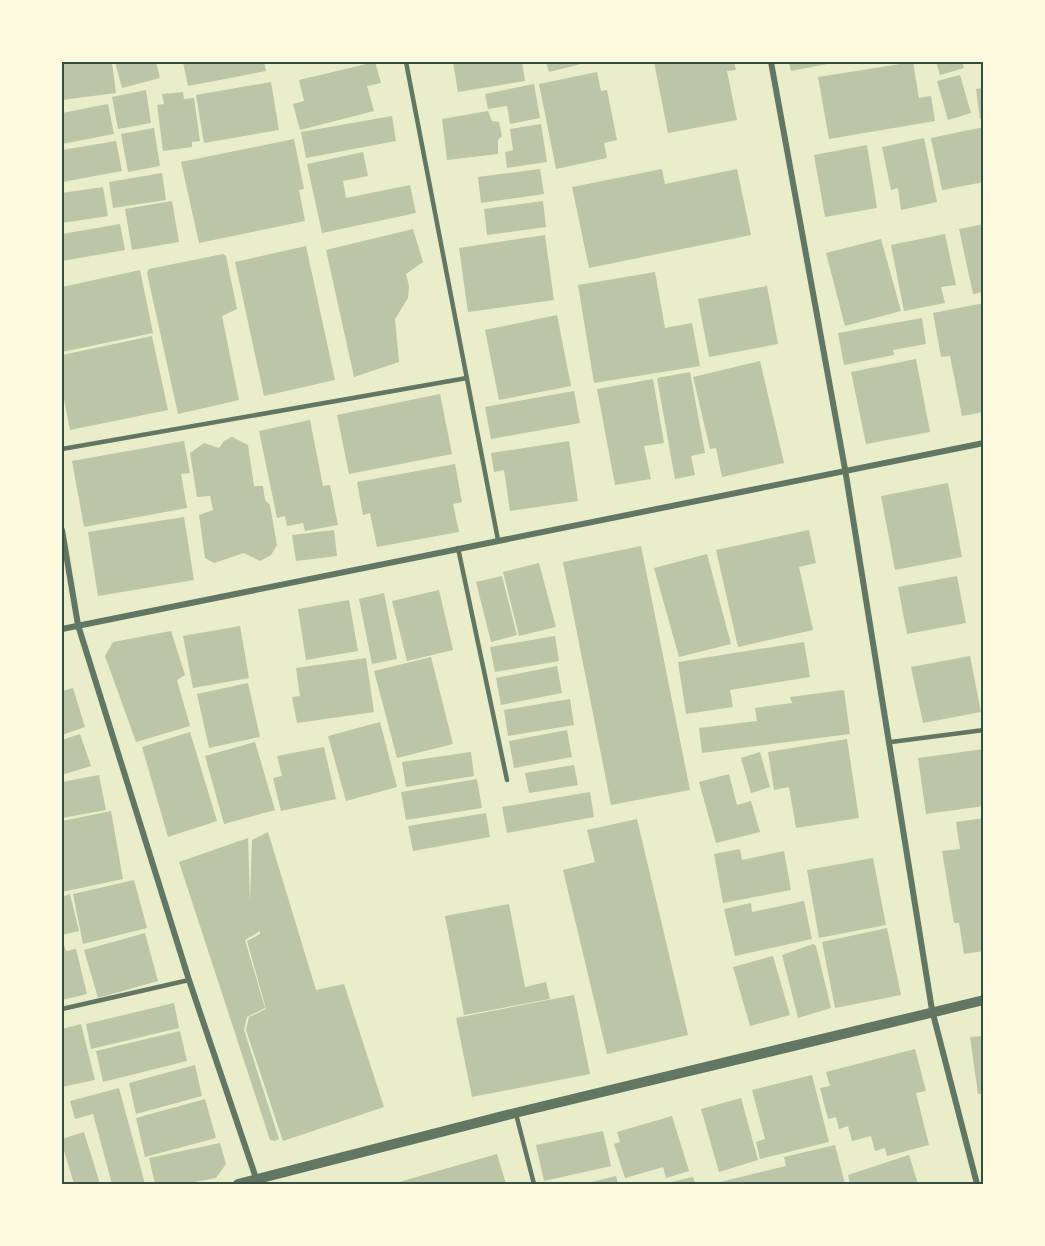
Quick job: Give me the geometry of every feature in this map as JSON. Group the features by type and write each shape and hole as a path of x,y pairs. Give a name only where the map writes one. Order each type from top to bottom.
{"street":[{"path":"771,62 891,742 932,1010 976,1185"},
{"path":"62,629 844,469 984,443"},
{"path":"62,530 78,625 189,980 257,1182"},
{"path":"237,1185 257,1182 516,1113 932,1010 984,1000"}],"lane":[{"path":"406,62 498,540"},
{"path":"62,449 467,378"},
{"path":"458,548 507,780"},
{"path":"891,742 984,730"},
{"path":"62,1009 189,980"},
{"path":"516,1113 534,1185"}],"building":[{"path":"62,62 112,63 116,93 62,100"},
{"path":"115,62 156,62 160,78 122,88"},
{"path":"183,62 264,62 266,71 188,86"},
{"path":"375,62 381,83 367,86 374,111 300,130 293,104 304,101 299,80"},
{"path":"453,62 522,62 525,81 458,92"},
{"path":"546,62 589,62 549,72"},
{"path":"654,62 734,62 736,70 727,71 737,120 668,133"},
{"path":"789,62 832,62 832,63 791,71"},
{"path":"913,62 919,98 931,96 935,121 829,139 818,77"},
{"path":"936,62 962,62 964,68 940,75"},
{"path":"597,72 601,91 607,90 617,140 604,143 607,158 556,169 539,84"},
{"path":"960,75 971,113 948,120 937,81"},
{"path":"271,82 279,130 204,143 196,95"},
{"path":"534,84 540,118 510,124 507,106 488,109 485,94"},
{"path":"984,88 984,118 980,119 976,89"},
{"path":"146,90 151,123 118,129 112,97"},
{"path":"183,92 184,99 194,98 200,141 192,142 192,147 163,151 157,105 164,104 162,94"},
{"path":"108,104 114,134 62,144 62,113"},
{"path":"488,111 492,121 499,122 502,136 498,140 498,154 447,160 442,119"},
{"path":"392,116 396,141 306,158 301,132"},
{"path":"541,124 547,162 507,168 505,152 513,150 510,129"},
{"path":"984,127 984,182 942,190 931,138"},
{"path":"154,128 160,166 128,172 121,134"},
{"path":"924,138 937,202 901,210 898,188 891,190 882,147"},
{"path":"294,139 304,189 299,190 305,221 199,243 181,162"},
{"path":"116,141 122,171 62,182 62,150"},
{"path":"867,145 877,208 825,217 814,155"},
{"path":"363,152 368,176 343,181 346,198 410,185 416,213 322,233 307,164"},
{"path":"540,169 544,194 481,203 478,177"},
{"path":"662,169 665,184 737,169 751,235 589,268 572,187"},
{"path":"162,173 166,200 113,208 109,182"},
{"path":"103,187 108,216 62,223 62,193"},
{"path":"172,201 179,242 132,250 125,209"},
{"path":"543,201 546,227 487,235 484,209"},
{"path":"120,224 125,250 62,261 62,234"},
{"path":"984,224 984,292 973,294 959,229"},
{"path":"413,229 423,262 406,274 409,286 408,298 395,319 399,362 354,377 326,250"},
{"path":"945,234 956,285 941,287 945,303 904,311 891,245"},
{"path":"545,235 554,300 468,312 459,248"},
{"path":"881,239 901,311 845,326 826,253"},
{"path":"306,246 335,380 264,396 235,262"},
{"path":"223,254 226,256 237,309 222,316 239,400 178,414 147,273 149,269"},
{"path":"140,270 153,333 62,352 62,287"},
{"path":"655,272 665,328 692,323 700,366 594,383 578,285"},
{"path":"767,286 778,344 709,357 698,299"},
{"path":"984,303 984,412 962,416 950,356 941,357 933,313"},
{"path":"557,315 571,386 499,400 485,330"},
{"path":"922,318 926,344 893,350 894,355 844,365 838,333"},
{"path":"152,336 168,410 70,430 62,389 62,355"},
{"path":"916,359 930,432 866,444 851,372"},
{"path":"760,361 784,463 722,477 716,448 710,449 693,377"},
{"path":"690,372 705,453 691,456 695,475 675,479 657,378"},
{"path":"653,379 664,443 644,446 651,479 615,485 597,389"},
{"path":"574,391 580,423 491,439 485,407"},
{"path":"440,394 452,454 349,474 337,415"},
{"path":"310,420 323,486 330,485 338,525 305,531 303,523 287,526 285,516 277,518 259,431"},
{"path":"232,437 248,445 254,486 263,486 265,500 270,505 277,545 271,555 260,561 244,553 214,563 205,558 199,515 213,510 210,496 197,497 190,453 204,443 219,448 224,441"},
{"path":"184,441 190,473 181,474 187,508 84,527 72,461"},
{"path":"569,441 578,501 510,511 504,470 494,472 491,453"},
{"path":"455,464 462,502 453,504 459,532 377,547 370,513 363,515 357,482"},
{"path":"948,483 962,557 895,570 881,496"},
{"path":"184,517 194,580 98,596 88,532"},
{"path":"334,530 337,556 296,561 292,535"},
{"path":"809,530 816,563 799,567 813,630 738,647 716,550"},
{"path":"641,546 690,790 611,805 563,562"},
{"path":"707,554 731,644 679,657 654,568"},
{"path":"539,563 556,627 519,636 503,572"},
{"path":"502,576 517,635 491,642 476,582"},
{"path":"957,576 966,623 907,634 898,587"},
{"path":"439,590 453,650 407,661 392,601"},
{"path":"384,593 397,659 372,664 359,599"},
{"path":"349,600 358,651 306,660 298,609"},
{"path":"240,626 249,678 193,688 183,636"},
{"path":"171,631 185,675 177,680 190,726 136,742 105,656 113,642"},
{"path":"555,636 559,661 495,672 490,647"},
{"path":"804,642 810,677 730,690 733,707 686,714 678,662"},
{"path":"970,656 981,712 923,723 911,667"},
{"path":"431,657 453,744 397,758 374,671"},
{"path":"366,658 374,712 297,723 292,697 300,696 296,668"},
{"path":"557,666 562,693 501,705 496,678"},
{"path":"248,683 260,737 209,748 197,694"},
{"path":"73,688 85,727 62,735 62,691"},
{"path":"844,690 850,734 702,753 699,728 757,721 755,708 792,703 790,697"},
{"path":"570,699 574,725 508,736 504,710"},
{"path":"380,722 397,787 346,801 328,736"},
{"path":"567,730 572,757 514,768 509,741"},
{"path":"190,732 217,821 168,837 142,747"},
{"path":"80,734 91,766 62,775 62,740"},
{"path":"847,739 859,818 796,828 789,787 774,790 768,752"},
{"path":"255,742 275,810 224,824 205,756"},
{"path":"324,747 336,799 281,811 273,778 282,776 277,756"},
{"path":"984,749 984,806 926,814 918,758"},
{"path":"471,752 474,776 406,787 402,762"},
{"path":"760,752 770,787 751,793 741,758"},
{"path":"574,765 578,785 529,793 525,773"},
{"path":"729,774 737,805 751,801 760,832 716,843 699,782"},
{"path":"99,775 106,810 62,818 62,782"},
{"path":"477,779 482,808 406,820 401,792"},
{"path":"590,792 594,817 507,833 502,807"},
{"path":"111,811 123,879 62,892 62,821"},
{"path":"486,813 490,837 413,851 408,826"},
{"path":"984,818 984,951 964,954 959,923 954,923 942,851 960,849 956,822"},
{"path":"637,819 688,1035 607,1054 563,870 595,862 587,830"},
{"path":"268,832 316,990 344,984 384,1107 283,1141 246,1030 249,1017 266,1009 247,941 260,934 260,931 245,940 265,1008 247,1017 244,1030 279,1139 275,1141 270,1140 179,862 248,838 250,901 252,840"},
{"path":"740,849 742,860 784,851 791,890 723,903 714,854"},
{"path":"873,858 886,925 819,938 807,870"},
{"path":"134,880 147,928 83,944 73,894"},
{"path":"70,894 79,931 62,935 62,897"},
{"path":"804,901 812,939 735,956 724,909 751,903 752,912"},
{"path":"509,904 525,987 546,982 550,999 464,1015 445,916"},
{"path":"887,928 901,995 835,1008 822,942"},
{"path":"145,933 158,981 98,998 84,950"},
{"path":"62,938 66,951 76,949 87,994 62,1000"},
{"path":"813,944 816,946 831,1008 798,1018 782,955"},
{"path":"773,956 790,1015 750,1026 733,967"},
{"path":"574,995 590,1074 472,1097 456,1018"},
{"path":"174,1003 179,1028 91,1049 86,1024"},
{"path":"81,1024 95,1080 62,1087 62,1029"},
{"path":"180,1031 187,1061 103,1082 96,1051"},
{"path":"984,1036 984,1093 978,1094 970,1037"},
{"path":"915,1049 926,1091 916,1093 929,1145 887,1156 885,1148 875,1151 871,1136 852,1141 848,1126 839,1129 836,1117 828,1119 820,1088 830,1086 826,1072"},
{"path":"195,1065 202,1096 136,1114 129,1083"},
{"path":"812,1075 829,1142 760,1159 756,1142 765,1139 752,1090"},
{"path":"119,1088 145,1184 112,1184 93,1114 75,1119 70,1101"},
{"path":"741,1098 758,1160 719,1172 701,1109"},
{"path":"205,1099 216,1138 145,1157 136,1118"},
{"path":"672,1116 689,1171 666,1178 663,1167 625,1178 614,1144 620,1142 617,1132"},
{"path":"603,1131 611,1166 544,1181 536,1145"},
{"path":"84,1132 100,1184 74,1184 62,1139"},
{"path":"220,1143 226,1164 216,1178 184,1184 155,1184 149,1158"},
{"path":"835,1145 845,1184 712,1184 786,1166 784,1157"},
{"path":"497,1154 506,1184 392,1184"},
{"path":"909,1155 918,1184 850,1184 848,1175"},
{"path":"616,1176 618,1184 584,1184"},
{"path":"693,1177 695,1184 663,1184"}]}
